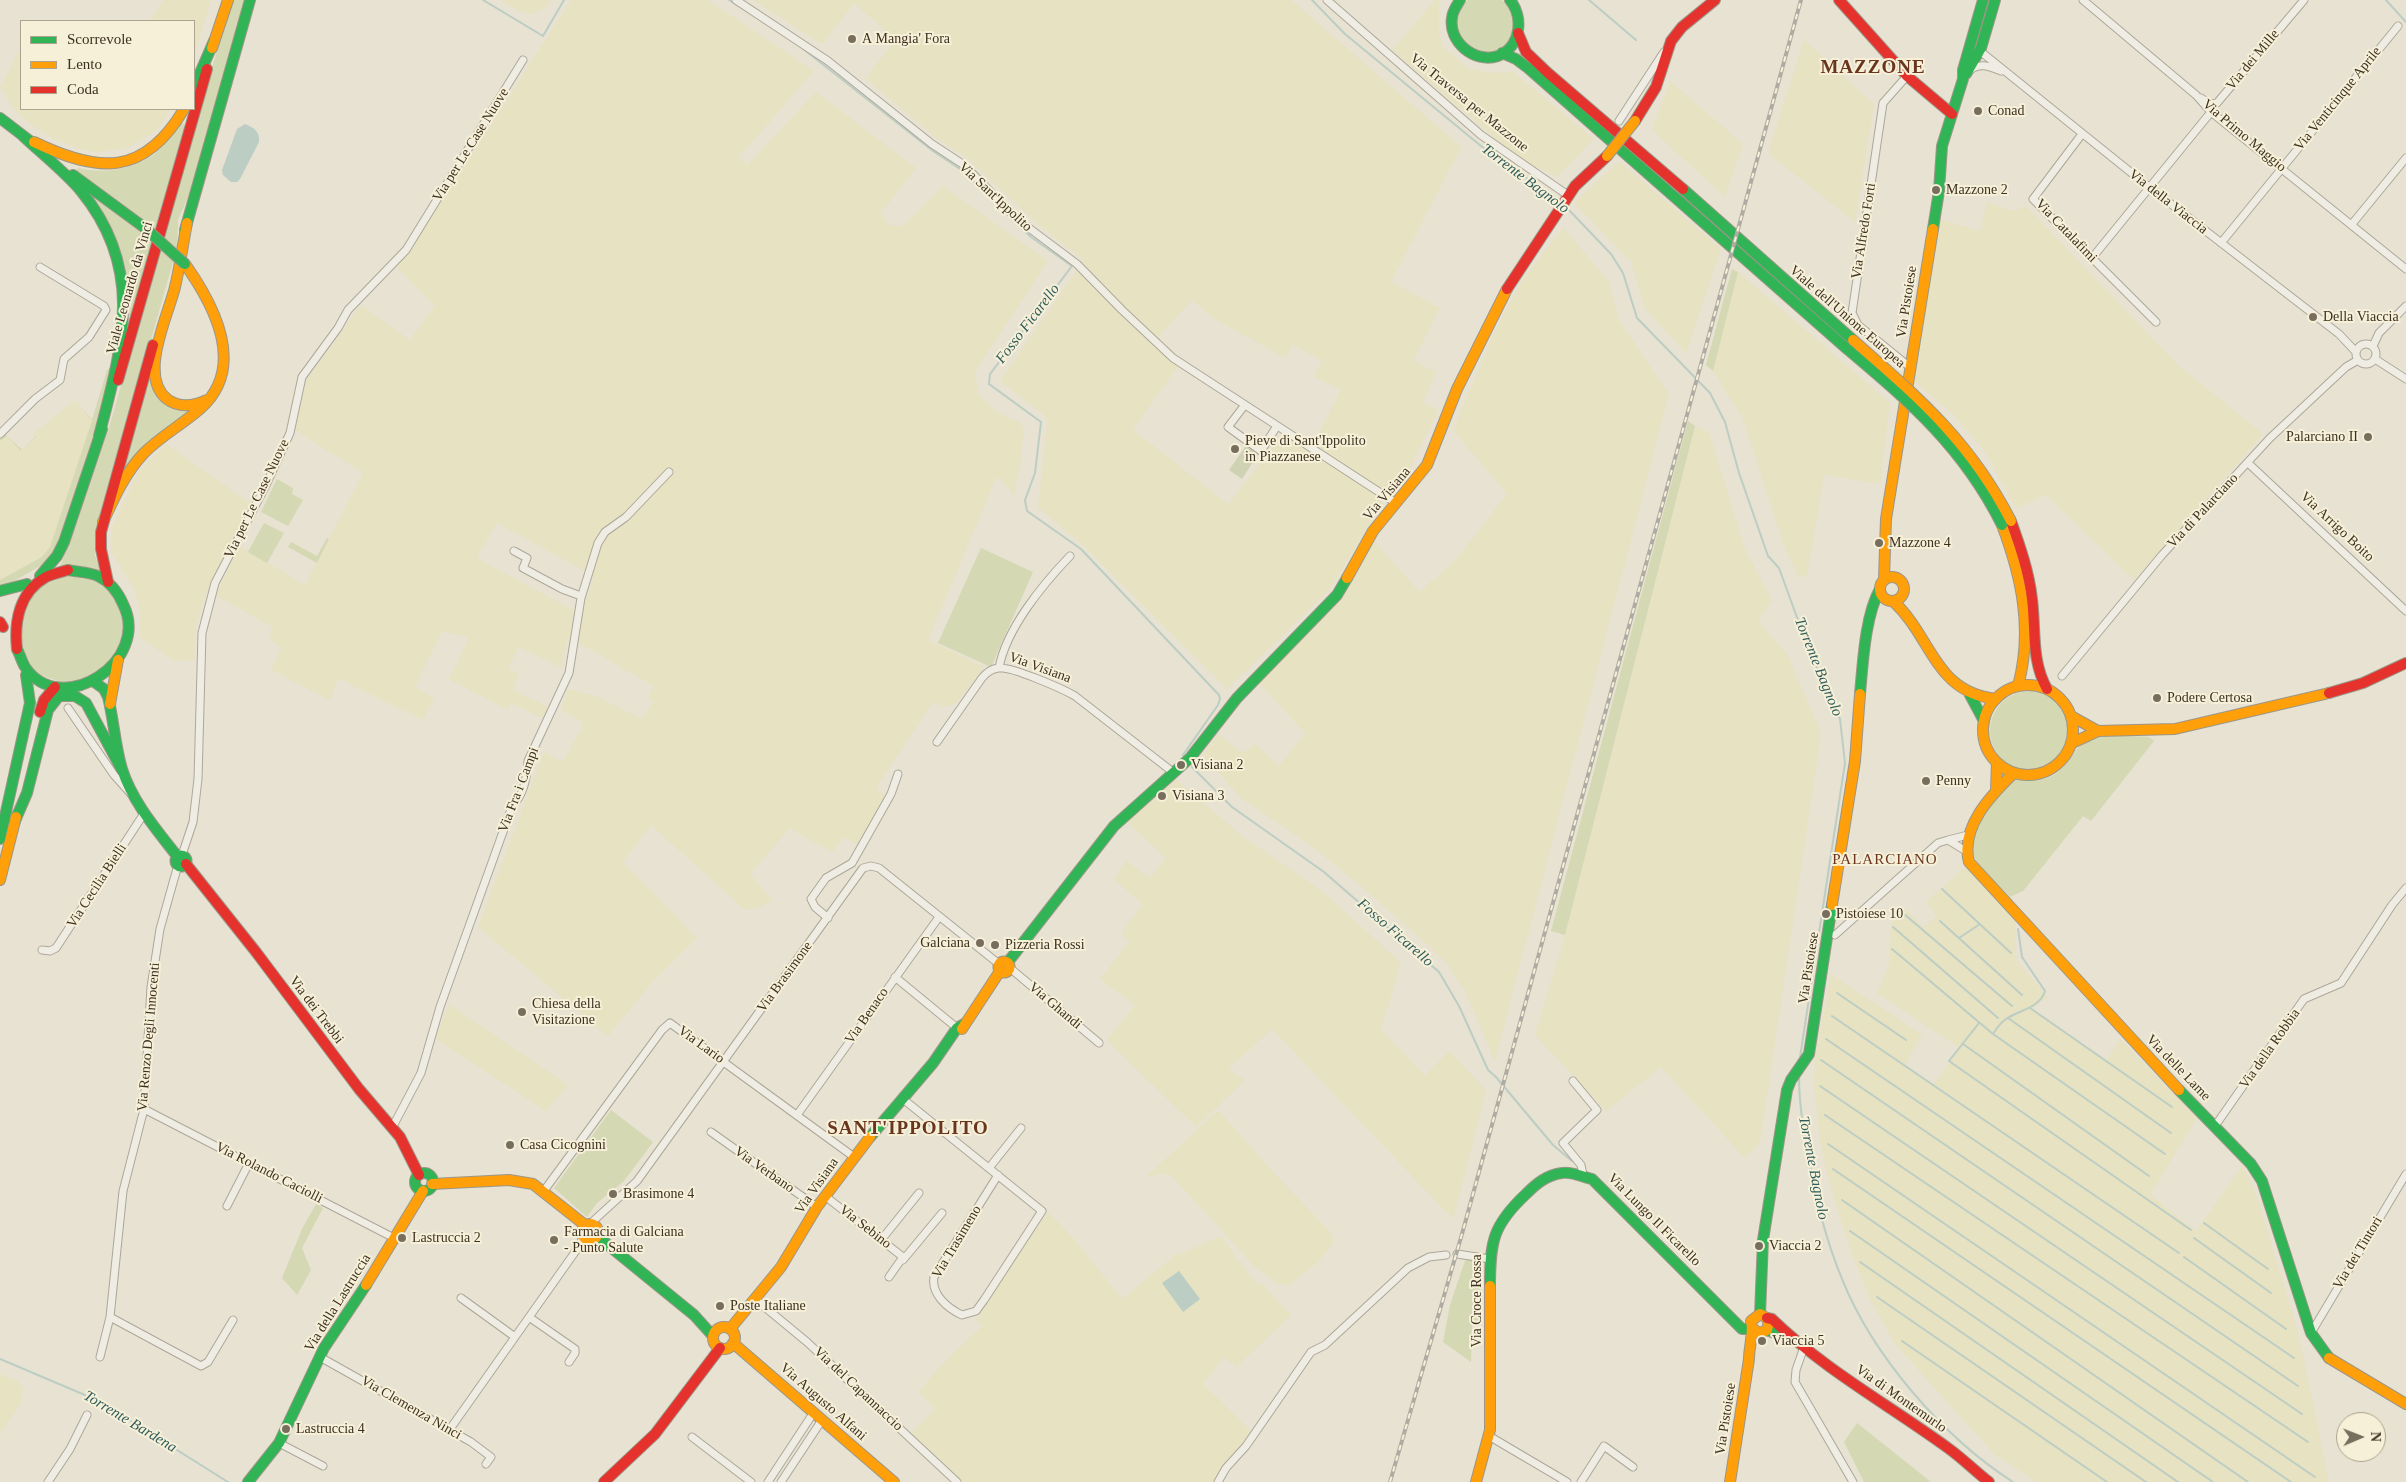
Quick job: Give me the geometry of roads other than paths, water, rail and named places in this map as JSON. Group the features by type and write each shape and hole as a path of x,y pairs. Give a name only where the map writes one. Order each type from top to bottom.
{"main road":[{"name":"Viale Leonardo da Vinci","path":"195,109 228,0"},
{"name":"Viale Leonardo da Vinci","path":"108,582 101,549 103,522 250,0"},
{"name":"Viale dell'Unione Europea","path":"1510,0 1517,5 1520,22 1518,33 1526,52 1649,159 1850,344 1952,443 2006,523 2029,579 2034,615 2036,668 2047,689"},
{"path":"1566,201 1577,183 1607,156 1635,121 1656,88 1671,41 1682,27 1715,0"},
{"path":"1839,0 1907,76 1952,114"},
{"name":"Via Pistoiese","path":"1963,79 1963,70 1983,0"},
{"name":"Via Pistoiese","path":"1907,614 1892,601 1884,598 1886,582 1884,561 1886,519 1939,191 1942,146 1963,79 1980,51 1995,0"},
{"path":"1456,2 1452,15 1452,30 1461,47 1473,55 1483,57 1502,53 1514,43 1518,33"},
{"path":"1972,39 1974,47 1980,51"},
{"path":"195,85 214,41"},
{"name":"Viale dell'Unione Europea","path":"1502,53 1516,59 1528,68 1850,344"},
{"path":"23,136 67,158 94,164 110,164 129,160 158,146 179,120 184,110"},
{"name":"Viale Leonardo da Vinci","path":"40,576 57,556 64,542 135,323 195,110"},
{"path":"0,118 145,228 184,264 210,303 222,337 224,362 221,377 210,399 194,415 170,431 143,454 121,486 103,522"},
{"path":"23,136 81,192 103,224 119,262 124,293 122,342 99,436"},
{"name":"Via Visiana","path":"730,1329 785,1260 817,1207 854,1157 932,1063 1004,966 1114,826 1190,758 1238,698 1337,595 1373,531 1427,465 1457,389 1488,324 1508,288 1566,201"},
{"path":"187,223 174,290 156,353 153,375 158,389 167,400 180,405 194,405 210,399"},
{"name":"Viale dell'Unione Europea","path":"2006,523 2024,611 2025,660 2018,686"},
{"name":"Viale Leonardo da Vinci","path":"75,570 92,574 108,582 121,596 129,619 128,638 118,660 109,670 93,681 73,686 55,687 40,683 26,675 13,661 5,643 1,624 9,607 27,584 40,576 57,571 75,570"},
{"name":"Via Pistoiese","path":"1886,582 1902,582 1903,592"},
{"name":"Via Pistoiese","path":"1730,1482 1749,1359 1749,1343 1759,1324 1763,1240 1776,1169 1787,1090 1790,1078 1803,1066 1809,1054 1855,761 1860,694 1870,618 1874,600 1886,582"},
{"path":"0,591 27,584"},
{"path":"1870,618 1878,607 1900,598 1903,592"},
{"path":"1903,592 1907,614 1949,679 1970,695 1984,721 1986,747 1997,763 2014,773 2027,776 2046,772 2062,760 2072,743 2071,716 2062,700 2047,689 2029,685 2018,686 2006,691 1996,699 1984,721"},
{"path":"110,705 118,660"},
{"path":"2072,743 2098,731 2175,729 2323,695 2363,683 2406,663"},
{"path":"0,839 29,708 30,692 26,675"},
{"path":"93,681 103,689 110,705"},
{"path":"0,880 42,706 55,687"},
{"path":"1970,695 1996,699"},
{"path":"14,823 27,793 48,710 59,696 75,696 86,703 122,772"},
{"name":"Via dei Trebbi","path":"110,705 116,749 122,772 145,812 181,860 256,952 358,1089 400,1137 419,1175"},
{"path":"2071,716 2098,731"},
{"path":"1996,790 1997,763"},
{"path":"1966,854 1968,835 1996,790 2014,773"},
{"name":"Via delle Lame","path":"1966,854 2142,1052 2245,1156 2262,1181 2310,1333"},
{"name":"Via Croce Rossa","path":"1476,1482 1489,1436 1491,1402 1491,1243 1507,1212 1530,1190 1552,1174 1564,1172 1583,1175"},
{"path":"419,1175 429,1175 432,1184 428,1190 423,1191 416,1184 419,1175"},
{"name":"Via Lungo Il Ficarello","path":"1583,1175 1598,1184 1744,1330 1759,1324"},
{"path":"432,1184 462,1184 504,1180 534,1184 590,1232 694,1315 708,1321 716,1333 715,1344 720,1348 729,1348 733,1343 734,1334 730,1329 724,1327 716,1333"},
{"name":"Via della Lastruccia","path":"248,1482 279,1443 320,1357 423,1191"},
{"name":"Via di Montemurlo","path":"1759,1324 1799,1344 1948,1448 1989,1482"},
{"path":"2310,1333 2331,1360 2406,1404"},
{"name":"Via Augusto Alfani","path":"733,1343 893,1482"},
{"path":"604,1482 655,1434 720,1348"}],"street":[{"name":"Via Sant'Ippolito","path":"736,0 828,61 932,144 964,165 1017,219 1077,264 1173,358 1277,426"},
{"name":"Via Traversa per Mazzone","path":"1327,0 1481,135 1566,201"},
{"name":"Via Primo Maggio","path":"2083,0 2196,95 2212,112 2406,269"},
{"name":"Via dei Mille","path":"2196,95 2211,104 2217,103 2304,0"},
{"name":"Via Venticinque Aprile","path":"2221,243 2398,26"},
{"path":"1619,121 1671,41"},
{"name":"Via della Viaccia","path":"1980,51 2149,187 2339,334 2357,356"},
{"name":"Via per Le Case Nuove","path":"181,860 193,822 198,787 202,633 215,582 265,487 290,433 302,377 338,328 348,310 406,250 523,60"},
{"path":"1963,79 1972,69 1980,65 2003,71"},
{"name":"Via Alfredo Forti","path":"1907,76 1883,103 1852,313 1858,325 1911,368"},
{"path":"2092,258 2212,112"},
{"name":"Via Catalafimi","path":"2082,134 2033,199 2156,322"},
{"path":"2352,224 2406,158"},
{"path":"0,434 35,399 60,380 64,359 89,337 106,310 104,306 40,267"},
{"path":"2372,346 2379,333 2406,306"},
{"path":"2362,344 2372,346 2376,351 2375,360 2367,364 2357,356 2362,344"},
{"name":"Via di Palarciano","path":"2062,676 2162,555 2270,438 2357,356"},
{"path":"2375,360 2406,379"},
{"path":"1244,406 1228,426 1261,451 1277,426 1396,503"},
{"name":"Via Arrigo Boito","path":"2248,463 2406,611"},
{"name":"Via Fra i Campi","path":"392,1128 421,1074 440,1007 513,804 518,800 528,772 528,761 569,673 581,596 598,543 605,532 626,516 669,472"},
{"path":"514,551 527,558 522,568 562,589 581,596"},
{"path":"999,668 1004,651 1034,595 1070,556"},
{"name":"Via Visiana","path":"937,742 982,678 989,671 999,668 1062,689 1075,696 1174,773"},
{"path":"68,708 126,791 130,794 135,793"},
{"path":"828,918 812,904 813,896 826,878 852,862 891,794 898,774"},
{"name":"Via Cecilia Bielli","path":"42,950 50,951 59,945 145,812"},
{"path":"1835,935 1938,843 1968,835"},
{"name":"Via delle Lame","path":"1948,840 1966,854"},
{"name":"Via Renzo Degli Innocenti","path":"100,1357 110,1317 123,1192 144,1109 151,987 160,929 181,860"},
{"name":"Via Brasimone","path":"450,1430 609,1204 637,1182 861,871 871,866 882,870 939,917 1004,966"},
{"name":"Via della Robbia","path":"2215,1126 2304,999 2341,983 2392,905 2406,888"},
{"name":"Via Benaco","path":"797,1115 939,917"},
{"name":"Via Ghandi","path":"1004,966 1099,1043"},
{"path":"895,977 960,1026"},
{"name":"Via Lario","path":"543,1192 666,1025 670,1024 677,1026 854,1157"},
{"name":"Via Lungo Il Ficarello","path":"1573,1081 1597,1110 1563,1143 1581,1165 1583,1175"},
{"path":"903,1099 998,1175"},
{"name":"Via Rolando Caciolli","path":"144,1109 394,1238"},
{"path":"989,1168 1021,1128"},
{"name":"Via Verbano","path":"712,1132 817,1207"},
{"path":"227,1206 249,1163"},
{"name":"Via dei Tintori","path":"2310,1333 2406,1174"},
{"name":"Via Trasimeno","path":"998,1175 1042,1211 976,1311 962,1315 953,1311 935,1292 934,1277 998,1175"},
{"path":"881,1240 919,1193"},
{"name":"Via Sebino","path":"826,1196 903,1260"},
{"name":"Via Sebino","path":"889,1277 942,1213"},
{"path":"1457,1254 1490,1259"},
{"path":"1218,1482 1226,1468 1246,1446 1311,1352 1325,1345 1408,1268 1433,1256 1446,1255"},
{"path":"461,1298 515,1337"},
{"name":"Via del Capannaccio","path":"755,1299 807,1342 957,1482"},
{"path":"110,1317 201,1366 208,1362 233,1320"},
{"path":"529,1317 575,1349 575,1353 569,1362"},
{"path":"1799,1344 1795,1382 1852,1482"},
{"name":"Via Clemenza Ninci","path":"320,1357 450,1430 491,1458 486,1464"},
{"path":"768,1482 814,1412"},
{"path":"48,1482 70,1449 87,1415"},
{"path":"781,1482 822,1420"},
{"path":"1489,1436 1567,1482"},
{"path":"692,1437 751,1482"},
{"path":"279,1443 323,1466"},
{"path":"1581,1482 1604,1446 1633,1467"}],"waterway":[{"name":"Fosso Ficarello","path":"483,0 543,36 564,0"},
{"name":"Fosso Ficarello","path":"729,0 748,12"},
{"name":"Torrente Bagnolo","path":"1312,0 1345,34 1481,146 1559,201"},
{"path":"1589,0 1636,40"},
{"path":"2386,0 2406,22"},
{"name":"Fosso Ficarello","path":"802,48 933,151 960,169 1031,237 1072,266 990,374 989,384 1041,422 1035,473 1025,500 1027,511 1081,549 1219,695 1218,705 1183,755"},
{"name":"Torrente Bagnolo","path":"1567,208 1611,254 1623,273 1637,318 1710,393 1725,422 1739,473 1768,556 1779,568 1810,653 1840,719 1845,763 1799,1064"},
{"name":"Fosso Ficarello","path":"1192,767 1232,807 1324,872 1439,972 1459,1006 1488,1070 1553,1145 1572,1161"},
{"path":"1942,889 2011,953"},
{"path":"1904,914 2012,1006"},
{"path":"1940,921 2022,995"},
{"path":"1959,938 1980,924"},
{"path":"1893,927 1998,1018"},
{"path":"1993,1034 2006,1019 2039,1001 2045,991 2022,957 2018,929"},
{"path":"1892,949 1993,1034 2165,1154"},
{"path":"1837,993 1906,1040"},
{"path":"2030,1008 2172,1107"},
{"path":"1832,1016 2179,1253"},
{"path":"2008,1018 2171,1133"},
{"path":"1979,1023 1949,1061 2191,1230"},
{"path":"1826,1039 2294,1358"},
{"path":"1963,1044 2149,1176"},
{"path":"1821,1060 2298,1386"},
{"name":"Torrente Bagnolo","path":"1799,1076 1803,1125 1818,1202 1836,1264 1855,1308 1891,1365 1936,1418 1987,1464 2013,1482"},
{"path":"1820,1086 2302,1414"},
{"path":"1825,1115 2308,1442"},
{"path":"1828,1144 2315,1477"},
{"path":"1833,1169 2291,1482"},
{"path":"1842,1200 2248,1482"},
{"path":"2204,1223 2268,1269"},
{"path":"1850,1231 2213,1482"},
{"path":"2194,1238 2271,1293"},
{"path":"2184,1257 2286,1329"},
{"path":"1860,1262 2178,1482"},
{"path":"1877,1297 2146,1482"},
{"path":"1902,1341 2107,1482"},
{"name":"Torrente Bardena","path":"0,1359 99,1401 228,1482"}],"railway":[{"path":"1390,1482 1462,1234 1801,0"}],"place":[{"name":"A Mangia' Fora","path":"852,39"},
{"name":"Conad","path":"1978,111"},
{"name":"Mazzone 2","path":"1936,190"},
{"name":"Della Viaccia","path":"2313,317"},
{"name":"Palarciano II","path":"2368,437"},
{"name":"Pieve di Sant'Ippolito in Piazzanese","path":"1235,449"},
{"name":"Mazzone 4","path":"1879,543"},
{"name":"Podere Certosa","path":"2157,698"},
{"name":"Visiana 2","path":"1181,765"},
{"name":"Penny","path":"1926,781"},
{"name":"Visiana 3","path":"1162,796"},
{"name":"Pistoiese 10","path":"1826,914"},
{"name":"Galciana","path":"980,943"},
{"name":"Pizzeria Rossi","path":"995,945"},
{"name":"Chiesa della Visitazione","path":"522,1012"},
{"name":"Casa Cicognini","path":"510,1145"},
{"name":"Brasimone 4","path":"613,1194"},
{"name":"Lastruccia 2","path":"402,1238"},
{"name":"Farmacia di Galciana - Punto Salute","path":"554,1240"},
{"name":"Viaccia 2","path":"1759,1246"},
{"name":"Poste Italiane","path":"720,1306"},
{"name":"Viaccia 5","path":"1762,1341"},
{"name":"Lastruccia 4","path":"286,1429"}],"district":[{"name":"MAZZONE","path":"1873,68"},
{"name":"PALARCIANO","path":"1885,860"},
{"name":"SANT'IPPOLITO","path":"908,1129"}]}
